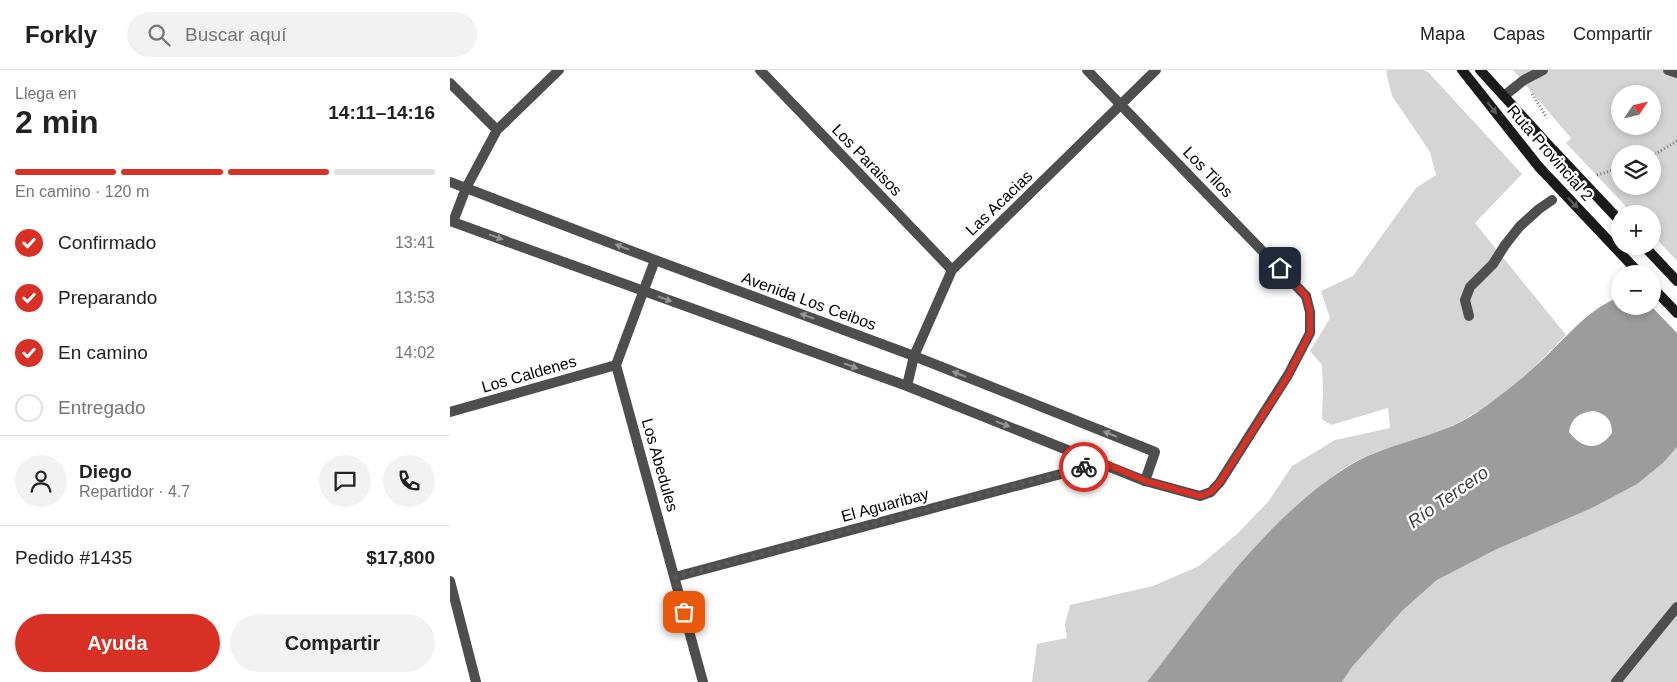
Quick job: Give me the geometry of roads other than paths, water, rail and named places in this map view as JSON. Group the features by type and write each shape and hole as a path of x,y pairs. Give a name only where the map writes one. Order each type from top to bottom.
{"main road":[{"name":"Ruta Provincial 2","path":"1462,70 1539,167 1632,265"},
{"name":"Ruta Provincial 2","path":"1480,70 1611,211"},
{"path":"1652,255 1677,281"},
{"path":"1661,296 1677,313"}],"street":[{"path":"559,70 497,130 466,188 452,221 907,386 1146,481"},
{"name":"Los Paraisos","path":"760,70 952,270"},
{"name":"Los Tilos","path":"1087,70 1306,296 1310,312 1310,333 1288,376 1220,482 1211,492 1200,496 1146,481"},
{"name":"Las Acacias","path":"907,386 914,356 952,270 1156,70"},
{"path":"1504,96 1524,80 1543,70"},
{"path":"1668,70 1677,73"},
{"path":"450,83 497,130"},
{"name":"Avenida Los Ceibos","path":"450,182 914,356 1155,452 1146,481"},
{"path":"1469,316 1466,300 1470,287 1493,264 1520,226 1538,208 1552,200"},
{"path":"616,365 655,260"},
{"name":"Los Caldenes","path":"450,412 616,365"},
{"name":"Los Abedules","path":"616,365 703,682"},
{"name":"El Aguaribay","path":"675,577 1102,462"},
{"path":"450,581 476,682"},
{"path":"1616,682 1677,607"}],"water":[{"name":"Río Tercero","path":"1677,265 1677,447 1663,463 1637,484 1592,508 1495,550 1437,580 1402,611 1352,667 1342,682 1147,682 1237,567 1262,539 1315,490 1360,460 1444,429 1476,413 1524,376 1568,334 1611,301 1611,315 1661,315 1661,291","holes":["1594,411 1605,416 1611,424 1612,433 1602,443 1591,446 1585,445 1574,438 1569,432 1574,419 1580,414"]}]}
